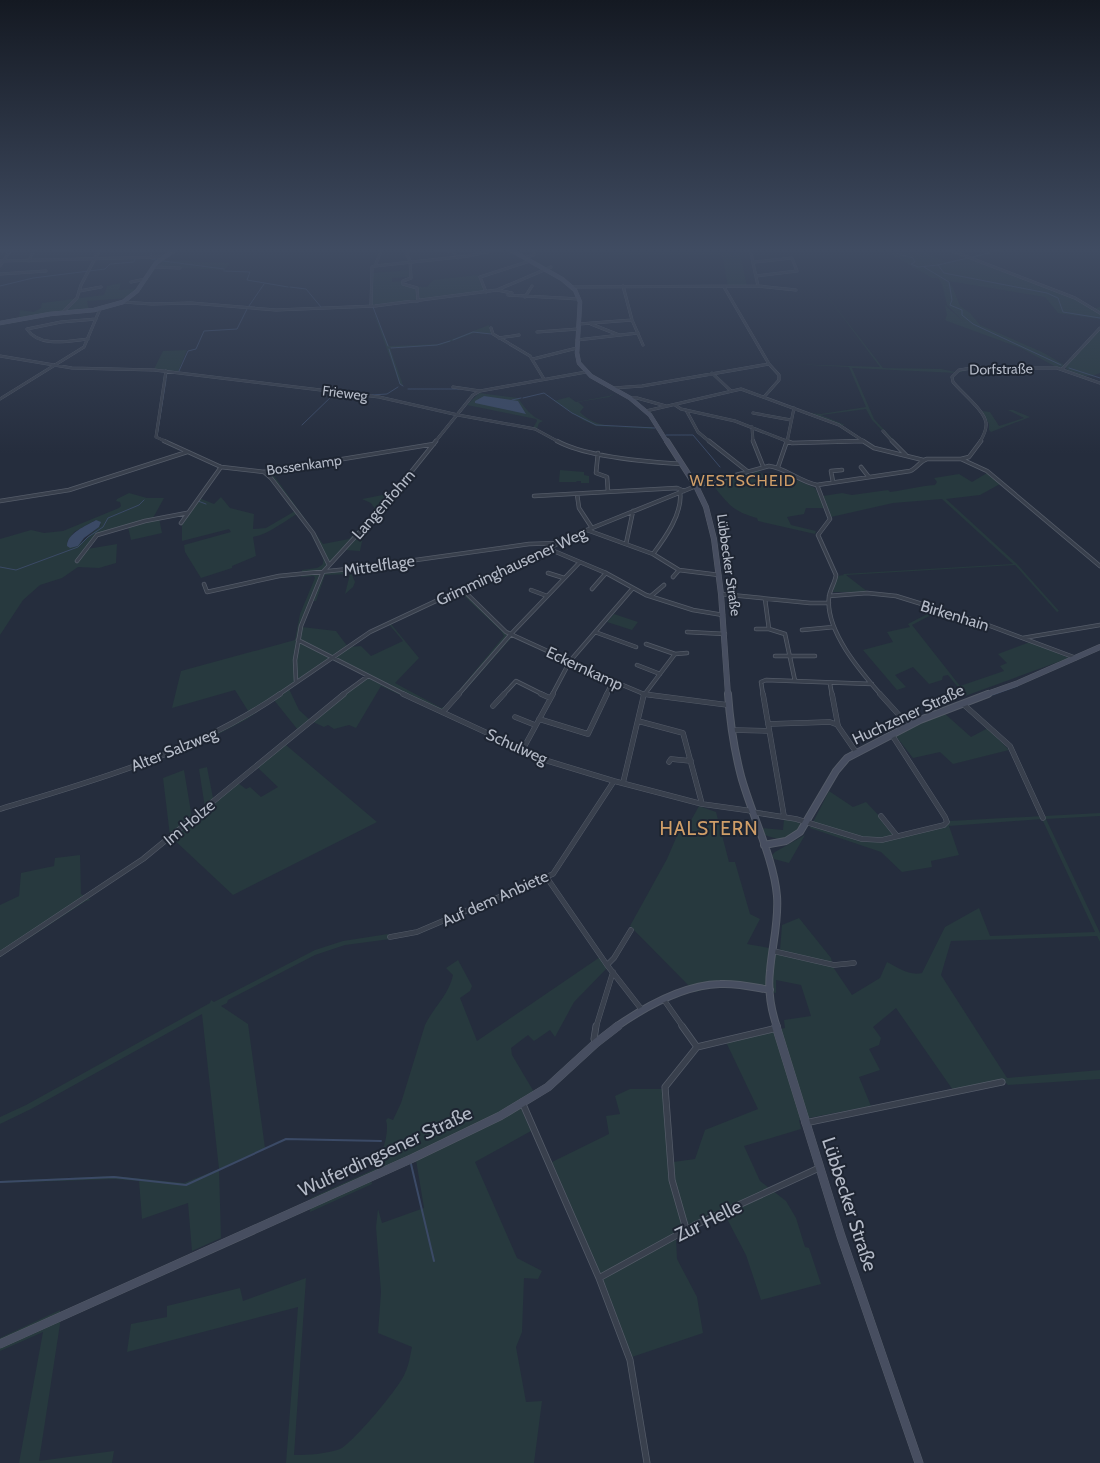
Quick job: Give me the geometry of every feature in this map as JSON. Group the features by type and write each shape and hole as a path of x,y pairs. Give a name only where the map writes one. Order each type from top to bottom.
{"main road":[{"path":"0,323 36,317"},
{"path":"579,317 578,359 586,372"},
{"name":"Lübbecker Straße","path":"586,372 630,398 646,411 696,486 708,514 719,575 731,730 752,812 764,845 777,895 777,924 770,990 777,1028 819,1168 919,1463"},
{"name":"Huchzener Straße","path":"764,845 786,841 794,837 807,822 840,764 856,752 908,725 961,703 1018,683 1100,647"},
{"name":"Wulferdingsener Straße","path":"0,1344 413,1158 522,1102 559,1078 596,1042 642,1010 690,990 716,984 770,990"}],"street":[{"path":"742,317 769,364 780,377 764,397"},
{"path":"0,399 82,348 88,339 96,319 61,322 27,328 31,336 39,341 88,339"},
{"path":"579,324 632,320 644,345"},
{"path":"589,323 619,335"},
{"path":"491,328 491,333 522,349 533,359 540,368 544,379"},
{"path":"1100,328 1062,369 1100,383"},
{"path":"538,332 578,329"},
{"path":"499,338 519,334"},
{"path":"578,340 638,334"},
{"path":"533,359 577,348"},
{"name":"Frieweg","path":"0,356 88,369 132,368 166,371 379,397 458,415 535,429 572,447 598,453 667,464 682,464"},
{"path":"613,388 642,386 769,364"},
{"name":"Dorfstraße","path":"969,457 986,432 988,423 984,414 953,382 952,377 955,373 964,369 989,367 1062,369"},
{"name":"Bossenkamp","path":"166,371 156,437 221,467 270,473 434,444"},
{"path":"453,387 480,391 586,372"},
{"path":"712,373 730,390"},
{"path":"646,411 675,406 730,390 742,389 839,425 880,450 923,460 969,457 972,464"},
{"name":"Langenfohrn","path":"296,682 294,670 301,626 323,572 387,502 472,395 480,391"},
{"path":"630,398 637,398 667,407"},
{"path":"675,406 752,427 788,442 863,441"},
{"path":"778,467 784,457 794,408"},
{"path":"686,410 698,432 747,470"},
{"path":"753,414 791,420"},
{"path":"752,427 753,441 763,466"},
{"path":"883,431 906,455"},
{"path":"0,501 69,490 187,452"},
{"path":"598,453 596,473 608,477 608,492"},
{"path":"961,459 987,471 1100,566"},
{"path":"696,486 763,466 778,467 803,482 817,484 910,471 917,468 923,460"},
{"path":"181,523 221,467"},
{"path":"862,468 868,476"},
{"path":"833,482 831,471 842,470"},
{"path":"270,473 313,533 328,565"},
{"path":"817,484 830,519 818,535 836,575 829,596 834,627 841,644 872,684 908,725"},
{"name":"Grimminghausener Weg","path":"332,657 363,636 587,530 696,486"},
{"path":"534,496 677,488 682,492 671,530 652,554"},
{"path":"577,494 579,508 592,528"},
{"path":"626,544 633,511"},
{"path":"77,561 97,536 145,521 187,513"},
{"path":"587,530 652,554 679,570 719,575"},
{"name":"Mittelflage","path":"204,584 207,592 279,576 323,572 529,544 561,543"},
{"path":"549,549 606,573 651,596 693,610 723,614"},
{"path":"443,712 512,634 579,563"},
{"path":"673,577 679,570"},
{"path":"548,573 564,578"},
{"path":"592,590 606,573"},
{"path":"651,596 664,586"},
{"path":"523,749 570,661 633,588"},
{"name":"Eckernkamp","path":"462,589 506,632 613,681 644,694 728,705"},
{"path":"531,590 547,596"},
{"name":"Birkenhain","path":"829,596 868,593 896,596 976,620 1076,658"},
{"path":"721,594 829,603"},
{"path":"764,599 769,630"},
{"path":"1023,638 1100,625"},
{"path":"802,630 834,627"},
{"path":"756,629 785,634 795,681"},
{"path":"595,632 636,647"},
{"name":"Lübbecker Straße","path":"687,632 725,634"},
{"name":"Schulweg","path":"298,640 368,676 548,761 614,781 702,804 784,816 862,839 882,840 941,826 947,822 891,734"},
{"path":"646,644 676,654 687,653"},
{"path":"623,783 644,694 676,654"},
{"path":"775,656 814,656"},
{"name":"Alter Salzweg","path":"0,809 162,757 228,727 249,715 332,657"},
{"path":"637,665 660,674"},
{"name":"Im Holze","path":"0,954 144,859 338,698 368,676"},
{"path":"784,816 761,682 766,680 830,684 872,684"},
{"path":"493,706 516,681 550,698"},
{"path":"539,719 588,734 613,681"},
{"path":"830,684 838,726 856,752"},
{"path":"961,703 1010,746 1043,818"},
{"path":"515,717 535,725"},
{"path":"638,721 681,731 684,735 702,804"},
{"path":"768,724 830,722 838,726"},
{"path":"731,730 770,732"},
{"path":"669,762 671,759 691,761"},
{"name":"Auf dem Anbiete","path":"390,937 417,932 548,878 553,874 614,781"},
{"path":"882,816 897,836"},
{"path":"548,878 612,972 642,1010"},
{"path":"608,965 614,962 623,940 631,930"},
{"path":"773,951 834,965 854,963"},
{"path":"596,1042 594,1032 612,972"},
{"path":"664,1000 697,1047"},
{"path":"686,1229 672,1180 665,1087 697,1047 777,1028"},
{"path":"805,1123 1002,1082"},
{"path":"522,1102 599,1278 630,1360 647,1463"},
{"name":"Zur Helle","path":"599,1278 686,1229 819,1168"}],"shaded area":[{"path":"375,317 389,346 440,344 489,325 491,334 474,333 441,345 390,348 403,385 400,385"},
{"path":"843,317 883,368 941,369 955,372 964,368 985,366 1012,366 1016,368 972,369 957,373 852,368 874,419 904,451 902,451 872,420 866,409 821,415 845,425 809,413 821,414 866,407 849,367 790,364 880,367"},
{"path":"946,317 959,317 964,322 959,317 974,317 980,325 1042,352 1066,366 1100,330 1100,373 1091,376 1077,375 1065,367 1056,367 1021,348 945,320"},
{"path":"187,350 178,372 154,369 163,351"},
{"path":"479,393 518,398 532,415 543,421 539,423 537,429 533,428 537,421 536,419 467,405"},
{"path":"615,393 609,397 578,402 584,407 580,412 587,418 604,425 652,427 653,429 596,426 554,401 569,397 576,402 609,396"},
{"path":"1008,410 1013,410 1030,417 991,432 982,411 990,412 999,426 1024,418"},
{"path":"560,470 584,472 584,475 589,476 589,483 581,483 581,481 559,482"},
{"path":"758,470 766,478 790,477 815,488 825,508 806,508 804,514 787,517 791,525 816,531 815,534 758,521 757,518 741,512 726,501 711,483"},
{"path":"270,473 272,473 323,544 349,539 373,514 375,509 371,503 362,499 393,493 387,502 391,503 364,532 360,551 345,550 326,570 350,570 355,582 353,587 345,594 350,574 325,575 316,601 313,601 302,627 336,631 348,647 361,646 371,656 403,641 387,622 460,589 513,636 443,715 381,686 356,728 349,725 334,729 328,725 324,727 313,722 286,745 377,822 233,895 170,836 163,778 184,770 192,818 205,808 199,769 207,767 213,798 298,730 274,700 247,719 211,738 211,735 250,714 235,690 172,708 181,671 295,640 300,614 315,578 314,576 301,577 302,570 317,568 322,565 323,560 319,546 297,514 270,531 253,537 256,556 232,566 232,568 201,578 185,552 184,545 231,532 229,529 182,541 182,523 199,498 214,504 221,497 230,508 254,514 253,529 266,528 295,511 289,499","holes":["460,592 504,636 446,706 441,708 395,683 419,658 391,624","330,659 366,676 310,720 299,710 289,689","257,767 278,787 261,797 250,787 246,789 238,783"]},
{"path":"987,473 1000,484 980,495 946,499 1017,564 1059,611 1057,612 1015,565 846,575 868,592 833,592 837,576 843,574 1013,564 942,499 893,503 831,517 823,496 842,493 852,495 888,490 890,492 935,485 937,482 934,478 959,474 972,482"},
{"path":"129,493 147,498 164,498 153,518 97,536 87,549 117,544 116,563 99,568 78,567 62,578 40,585 23,600 0,635 0,539 31,530 44,533 63,531 119,508 121,506 120,502 116,501","holes":["96,520 101,525 81,543 67,542 74,532"]},
{"path":"159,518 162,533 131,540 128,527"},
{"path":"933,611 937,612 912,625 960,686 1004,671 1000,666 1007,663 998,654 1030,642 1069,658 965,696 948,675 943,676 942,680 929,684 913,667 895,675 906,687 897,690 863,650 893,642 887,632 910,627 908,624"},
{"path":"614,614 638,622 632,630 607,622"},
{"path":"944,713 971,737 988,728 1009,750 953,764 940,752 913,758 895,735"},
{"path":"829,791 853,807 866,802 887,824 895,836 941,825 945,820 943,810 950,821 1100,813 1100,816 1046,819 1100,933 1100,942 1097,936 951,941 941,975 1007,1078 1100,1070 1100,1079 1008,1085 1006,1083 955,1093 896,1008 873,1027 881,1038 879,1045 869,1049 880,1070 859,1077 871,1106 799,1120 801,1129 744,1146 760,1181 786,1201 796,1218 805,1247 809,1248 821,1284 761,1300 746,1255 724,1213 676,1239 677,1259 697,1297 703,1333 632,1357 606,1287 552,1162 609,1134 606,1116 620,1114 615,1096 630,1089 668,1089 667,1100 673,1162 695,1159 705,1130 758,1109 726,1042 785,1028 784,1020 811,1016 801,985 776,980 776,993 718,986 695,992 630,926 667,859 679,831 684,833 699,806 716,812 729,862 735,862 750,914 760,919 747,944 780,950 782,925 799,918 831,958 833,967 852,995 880,978 887,962 908,972 922,973 945,927 979,908 990,936 1095,932 1042,819 949,826 959,855 931,861 932,867 902,872 881,852 810,828"},
{"path":"784,819 798,821 801,826 794,834 785,838 765,835 762,828 783,830"},
{"path":"805,835 789,863 774,859 772,855 775,852"},
{"path":"80,855 81,894 91,900 86,901 0,957 0,905 19,896 21,873 54,866 55,858"},
{"path":"388,934 390,939 345,945 315,955 228,1000 227,1003 221,1006 248,1024 265,1148 219,1169 202,1014 31,1109 0,1124 0,1117 26,1105 210,1003 211,1000 214,1002 315,950 343,941"},
{"path":"603,955 610,965 574,1002 555,1037 550,1030 534,1041 528,1035 511,1048 512,1055 537,1097 520,1106 531,1131 475,1162 517,1258 542,1271 538,1279 524,1278 522,1332 516,1347 526,1402 542,1401 534,1463 286,1463 298,1307 127,1352 131,1324 167,1317 167,1306 240,1288 243,1301 306,1278 294,1455 329,1452 346,1445 386,1402 402,1380 408,1367 412,1347 378,1333 381,1292 376,1227 378,1209 382,1223 424,1208 416,1160 371,1180 372,1184 310,1212 311,1198 377,1168 386,1138 386,1120 388,1118 393,1120 401,1103 425,1025 451,982 453,975 446,968 458,960 472,986 470,991 460,998 477,1041"},
{"path":"219,1169 221,1238 192,1251 188,1203 142,1219 139,1181 115,1179 0,1183 0,1181 114,1176 184,1183"},
{"path":"60,1310 60,1324 39,1461 114,1451 112,1463 19,1463 43,1332 0,1351 0,1338"}],"water":[{"path":"484,396 518,401 526,414 475,403 475,401"},
{"path":"96,520 101,522 99,527 84,538 78,546 70,548 67,546 70,537 82,527"}],"waterway":[{"path":"179,371 188,351 196,349 204,331 237,329 243,317"},
{"path":"377,317 388,346"},
{"path":"965,317 973,324 1061,365"},
{"path":"1096,317 1100,318"},
{"path":"453,340 473,332 491,334"},
{"path":"391,348 437,345 450,341"},
{"path":"389,349 400,384 403,386"},
{"path":"1069,368 1100,378"},
{"path":"166,378 167,373"},
{"path":"157,436 166,380"},
{"path":"372,395 387,394 398,387"},
{"path":"408,389 459,389"},
{"path":"523,398 544,393 572,413 596,425 655,428"},
{"path":"302,425 334,394"},
{"path":"512,400 521,398"},
{"path":"666,435 693,435 720,467"},
{"path":"0,567 16,570 78,547 88,537 103,527 108,518 139,505 144,500"},
{"path":"198,501 206,504"},
{"path":"990,696 1018,686"},
{"path":"0,1182 114,1177 186,1185 286,1139 381,1141"},
{"path":"411,1164 434,1261"}],"district":[{"name":"WESTSCHEID","path":"743,480"},
{"name":"HALSTERN","path":"709,828"}]}
